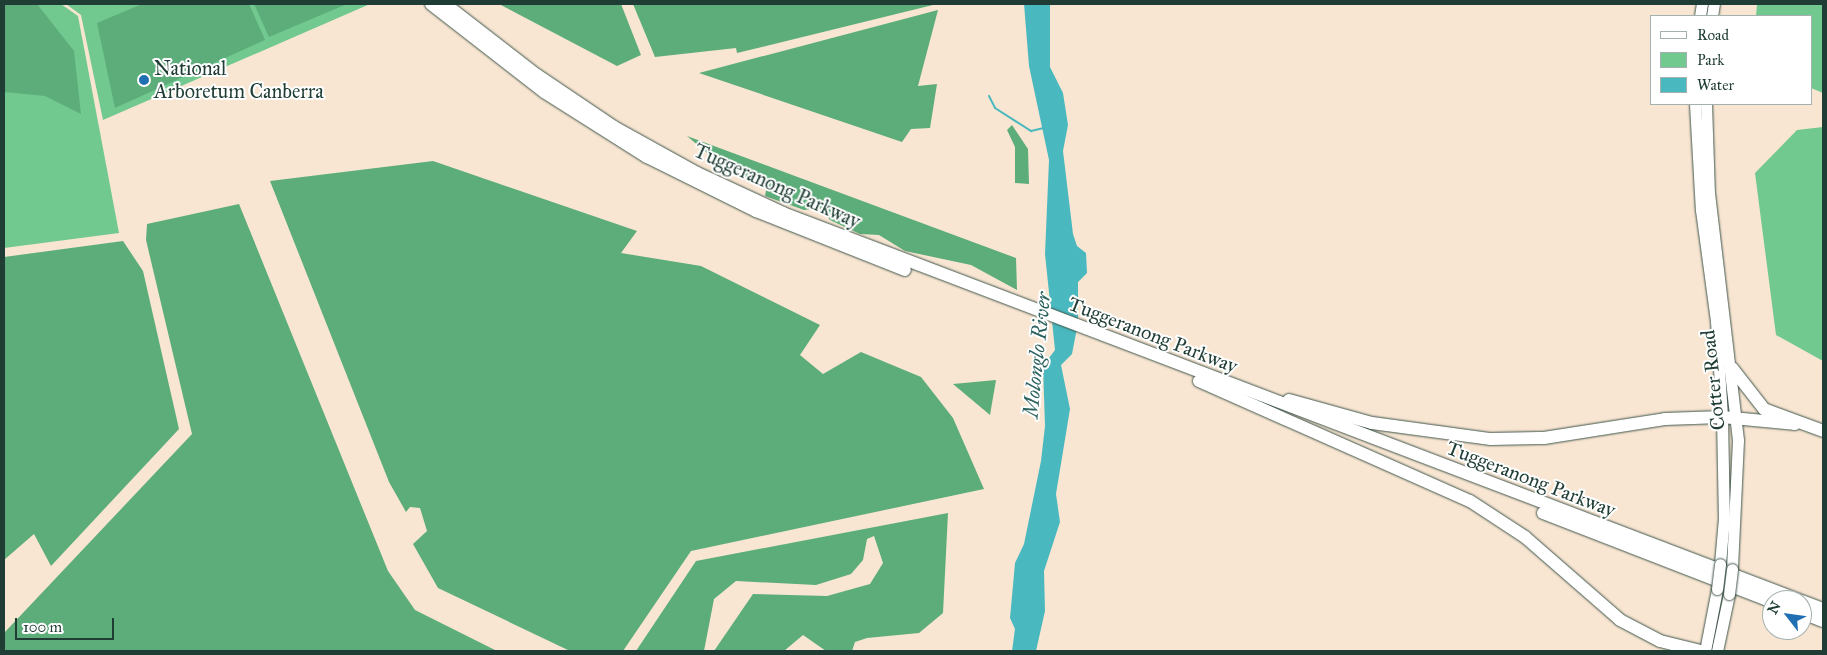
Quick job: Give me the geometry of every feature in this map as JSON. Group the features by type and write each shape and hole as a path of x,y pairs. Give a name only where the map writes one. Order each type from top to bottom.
{"highway":[{"name":"Tuggeranong Parkway","path":"430,4 544,92 674,172 784,223 974,291 1151,358 1229,384 1771,590"},
{"name":"Tuggeranong Parkway","path":"445,4 563,94 683,166 790,216 974,291"},
{"name":"Tuggeranong Parkway","path":"1151,358 1195,379 1762,598"},
{"path":"1732,368 1764,409 1795,424"},
{"path":"1195,379 1470,501 1525,537 1620,620 1660,641 1674,651"},
{"path":"1229,384 1372,422 1491,439 1544,438 1665,419 1722,417 1795,424 1823,431"},
{"path":"1660,641 1700,651"}],"main road":[{"name":"Cotter Road","path":"1695,105 1700,201 1716,322 1722,417 1724,518 1717,589 1705,651"},
{"name":"Cotter Road","path":"1706,105 1709,193 1732,368 1736,418 1738,502 1732,569 1717,651"}],"green space":[{"path":"4,4 61,4 78,16 119,233 4,248"},
{"path":"4,4 37,4 74,51 81,114 45,96 4,92"},
{"name":"National Arboretum Canberra","path":"66,4 370,4 103,120 81,15"},
{"name":"National Arboretum Canberra","path":"142,4 249,4 265,40 115,108 97,23"},
{"path":"254,4 347,4 269,37"},
{"path":"499,4 621,4 641,55 617,66"},
{"path":"633,4 937,4 737,53 736,48 655,57"},
{"path":"1757,4 1823,4 1823,93 1812,88 1812,15 1756,15"},
{"path":"938,10 918,86 937,84 930,128 911,129 902,142 699,73"},
{"path":"1012,125 1028,149 1029,184 1015,183 1015,147 1007,130"},
{"path":"1823,127 1823,361 1776,335 1755,173 1797,130"},
{"path":"687,136 1016,258 1017,290 971,265 905,251 879,235 860,234 830,220 820,208 804,210 765,196 767,185 727,170"},
{"path":"433,161 637,231 621,253 701,266 820,325 800,355 823,374 861,352 921,377 953,418 984,489 691,551 623,651 570,651 438,588 413,544 427,531 420,508 410,507 406,512 389,482 270,181"},
{"path":"239,204 388,571 415,610 497,651 4,650 4,633 192,434 146,240 147,224"},
{"path":"123,241 143,271 179,429 51,566 34,534 4,560 4,257"},
{"path":"996,380 990,415 953,384"},
{"path":"948,513 943,613 919,633 867,638 855,642 852,651 826,651 803,635 784,651 714,651 753,594 827,596 870,584 883,563 874,536 867,539 863,560 851,574 816,585 736,581 714,599 704,651 636,651 696,561"}],"water":[{"path":"1024,4 1050,4 1050,67 1063,93 1068,125 1063,151 1073,234 1077,246 1086,253 1087,273 1078,282 1078,323 1072,354 1061,365 1070,409 1056,494 1060,522 1044,571 1045,611 1036,651 1012,651 1015,629 1010,618 1015,563 1024,544 1041,461 1045,426 1043,366 1055,350 1045,254 1049,160 1029,66"}],"waterway":[{"path":"989,96 995,108 1031,131 1044,128"}],"place":[{"name":"National Arboretum Canberra","path":"144,80"}],"water label":[{"name":"Molonglo River","path":"1037,355"}]}
